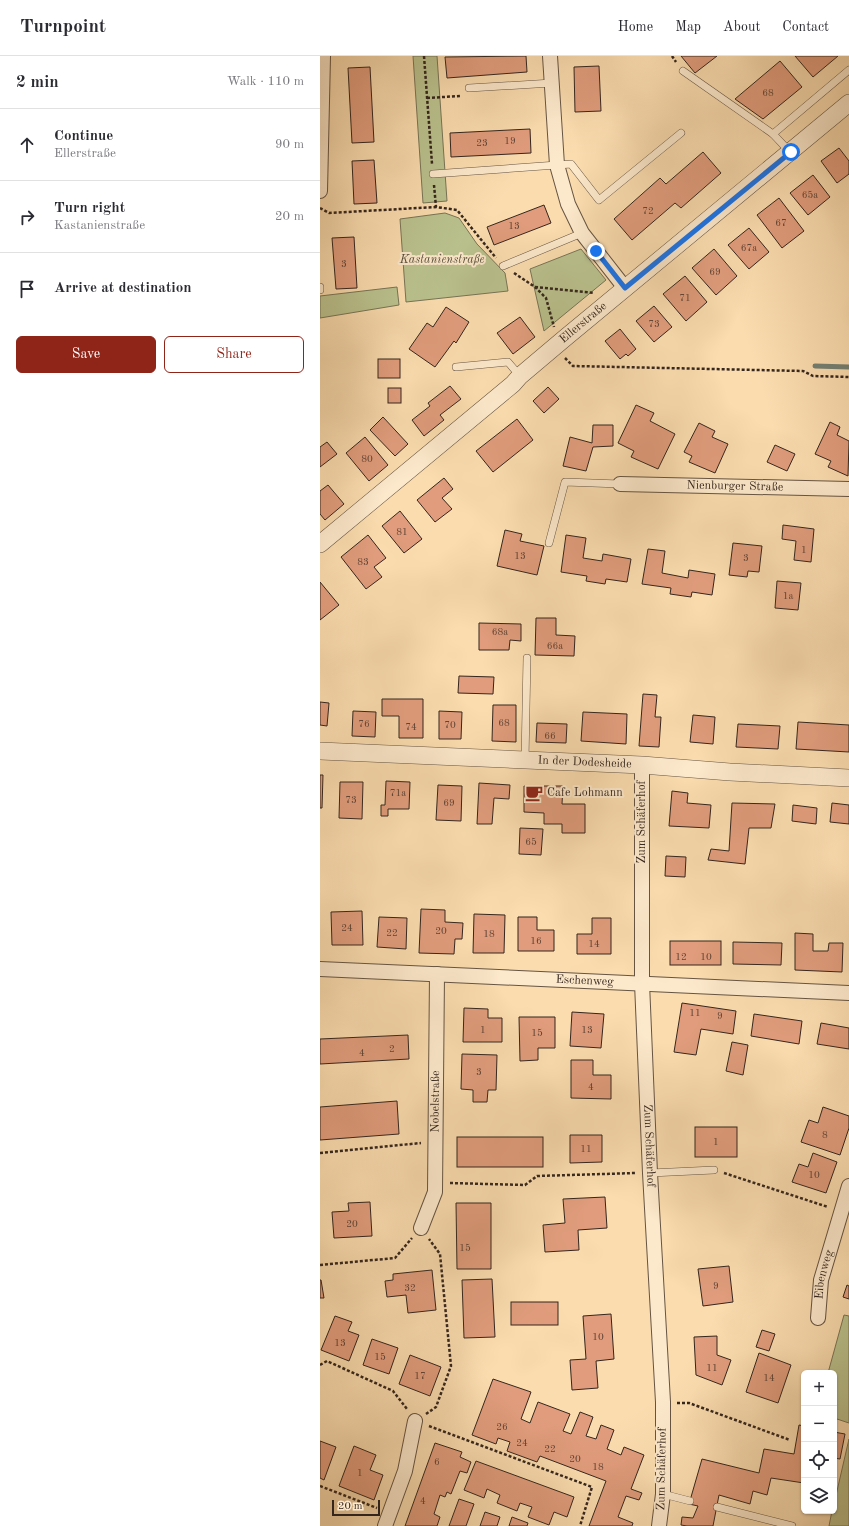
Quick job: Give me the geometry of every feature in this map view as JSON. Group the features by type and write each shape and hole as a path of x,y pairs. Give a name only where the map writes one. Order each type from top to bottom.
{"street":[{"path":"550,56 557,165 568,204 582,233 625,288"},
{"path":"320,191 322,59"},
{"name":"Ellerstraße","path":"320,544 513,384 520,376 625,288 849,103"},
{"name":"Nienburger Straße","path":"620,484 849,489"},
{"name":"In der Dodesheide","path":"320,751 642,765 730,772 849,778"},
{"name":"Zum Schäferhof","path":"642,765 642,983 650,1173 663,1402 663,1494 659,1526"},
{"name":"Eschenweg","path":"320,969 849,993"},
{"name":"Nobelstraße","path":"421,1228 435,1192 437,974"},
{"name":"Eibenweg","path":"818,1318 821,1280 849,1186"},
{"path":"388,1520 405,1471 415,1421"}],"lane":[{"path":"773,134 849,70"},
{"path":"683,72 773,134 791,152"},
{"path":"469,88 552,84"},
{"path":"433,174 571,164 599,200 681,133"},
{"path":"503,266 582,233"},
{"path":"456,367 508,362 520,376"},
{"path":"549,543 565,482 620,484"},
{"path":"525,760 528,658"},
{"path":"650,1173 714,1170"},
{"path":"663,1494 690,1500"},
{"path":"717,1507 792,1526"}],"path":[{"path":"424,56 436,207"},
{"path":"427,98 465,96 469,88"},
{"path":"320,208 329,212 436,207 457,210 503,266 535,287 546,298 555,329 555,347 573,366 802,371 813,376 849,377"},
{"path":"535,287 598,293"},
{"path":"320,1153 436,1142"},
{"path":"714,1170 841,1211"},
{"path":"434,1183 525,1185 537,1176 650,1173"},
{"path":"320,1265 395,1258 421,1228 440,1254 451,1366 436,1407 415,1421"},
{"path":"320,1365 327,1361 393,1391 415,1421 592,1487 580,1526"},
{"path":"663,1402 689,1403 790,1440"},
{"path":"320,1486 388,1520"}],"green space":[{"path":"413,56 437,56 447,201 423,203"},
{"name":"Kastanienstraße","path":"445,213 459,218 477,244 505,273 508,291 406,302 400,219"},
{"path":"581,249 606,280 544,331 530,269"},
{"path":"397,287 399,305 320,318 320,296"},
{"path":"844,1315 849,1316 849,1423 837,1419 837,1370 829,1370"},
{"path":"849,1439 849,1526 829,1526 831,1514 837,1514 837,1491"}],"building":[{"path":"526,56 527,72 447,78 445,57"},
{"path":"681,56 717,56 695,73"},
{"path":"795,56 838,56 813,77"},
{"path":"780,61 802,87 763,119 735,99"},
{"path":"599,66 601,111 575,112 574,67"},
{"path":"370,67 374,142 352,143 348,68"},
{"path":"530,129 531,153 451,157 450,133"},
{"path":"839,148 849,161 849,174 837,183 821,161"},
{"path":"703,152 721,173 681,208 675,203 632,240 614,219 660,178 666,184"},
{"path":"374,160 377,203 354,204 352,161"},
{"path":"813,175 830,197 808,215 790,193"},
{"path":"779,198 804,231 782,248 757,215"},
{"path":"544,205 551,223 494,245 487,227"},
{"path":"749,228 769,252 749,269 728,245"},
{"path":"354,237 357,288 336,289 332,238"},
{"path":"714,249 737,276 716,295 692,268"},
{"path":"685,276 707,302 686,321 663,294"},
{"path":"654,306 672,327 654,342 636,321"},
{"path":"446,307 469,322 456,343 454,341 435,367 409,349 427,323 433,327"},
{"path":"520,317 535,337 513,354 497,333"},
{"path":"620,329 636,349 628,356 626,354 620,359 605,341"},
{"path":"378,359 400,359 400,378 378,378"},
{"path":"450,386 461,399 440,415 444,420 424,436 412,420 430,406 428,403"},
{"path":"548,387 559,399 544,413 533,401"},
{"path":"388,388 401,388 401,403 388,403"},
{"path":"636,405 654,413 650,421 675,434 658,469 631,457 634,451 618,443"},
{"path":"383,417 408,444 395,456 370,430"},
{"path":"517,419 533,440 493,472 476,451"},
{"path":"830,422 840,427 837,435 849,441 848,476 828,467 831,461 815,454"},
{"path":"699,423 715,431 712,437 728,444 715,473 689,462 692,456 684,452"},
{"path":"593,425 613,425 613,446 593,447 586,471 563,466 570,437 592,443"},
{"path":"365,437 388,465 369,481 346,453"},
{"path":"327,442 337,454 320,467 320,447"},
{"path":"775,445 795,454 787,471 767,462"},
{"path":"444,478 453,489 442,498 452,509 435,522 417,500"},
{"path":"328,485 344,504 325,520 320,514 320,491"},
{"path":"400,511 422,539 404,553 382,526"},
{"path":"783,525 814,529 811,562 794,560 796,541 782,539"},
{"path":"505,530 522,534 520,541 544,546 537,575 497,566"},
{"path":"368,535 386,558 374,567 382,577 366,589 341,557"},
{"path":"566,535 586,538 583,558 602,561 603,554 631,559 627,582 606,579 605,584 586,581 587,576 561,572"},
{"path":"733,543 762,546 759,572 748,571 747,577 729,575"},
{"path":"648,549 665,551 662,573 688,578 689,570 715,574 712,595 692,592 691,597 670,594 671,588 642,584"},
{"path":"777,581 801,583 798,610 775,608"},
{"path":"320,582 339,605 320,620"},
{"path":"536,618 556,618 556,635 575,636 574,656 535,655"},
{"path":"479,623 521,624 521,641 510,640 509,650 479,650"},
{"path":"459,676 494,677 493,694 458,693"},
{"path":"643,694 657,695 655,717 661,717 659,747 639,746"},
{"path":"382,699 423,699 423,738 399,738 399,716 382,716"},
{"path":"320,702 329,703 327,726 320,725"},
{"path":"493,705 516,705 516,742 492,741"},
{"path":"353,711 376,712 375,737 352,736"},
{"path":"439,711 462,712 461,739 439,739"},
{"path":"583,712 627,714 626,744 581,741"},
{"path":"693,715 715,717 713,744 690,742"},
{"path":"798,722 849,725 849,752 796,749"},
{"path":"537,723 567,724 566,743 536,742"},
{"path":"738,724 780,726 778,749 736,747"},
{"path":"320,775 323,775 322,808 320,808"},
{"path":"386,781 410,782 409,809 388,809 388,816 381,816 381,805 385,805"},
{"path":"340,782 363,782 362,819 339,818"},
{"path":"479,783 510,785 509,799 494,798 492,824 477,824"},
{"path":"438,785 462,786 461,821 436,820"},
{"path":"524,786 563,786 562,804 585,804 585,833 562,833 562,824 544,824 544,813 524,812"},
{"path":"672,791 688,793 687,803 711,805 709,828 669,826"},
{"path":"732,803 775,804 771,828 749,828 745,864 708,860 711,849 729,851"},
{"path":"832,803 849,805 849,824 830,822"},
{"path":"793,805 817,808 816,824 792,821"},
{"path":"520,828 543,829 541,855 519,854"},
{"path":"666,856 686,857 685,877 665,876"},
{"path":"421,909 445,910 445,922 463,923 462,939 455,939 454,954 419,953"},
{"path":"362,911 363,945 332,945 331,912"},
{"path":"474,914 505,915 504,953 473,953"},
{"path":"379,917 407,918 406,949 377,947"},
{"path":"518,917 537,917 537,930 554,930 554,951 518,951"},
{"path":"592,918 611,918 611,954 577,954 577,934 592,934"},
{"path":"795,933 813,934 813,951 828,951 829,943 843,943 842,972 795,970"},
{"path":"670,941 721,941 721,965 670,965"},
{"path":"733,942 782,943 781,965 733,964"},
{"path":"682,1003 736,1011 733,1034 701,1029 696,1055 674,1052"},
{"path":"464,1008 488,1009 488,1018 502,1018 502,1042 463,1042"},
{"path":"572,1012 604,1014 601,1048 570,1046"},
{"path":"754,1014 802,1021 799,1044 751,1036"},
{"path":"519,1017 555,1017 555,1048 538,1048 538,1060 520,1061"},
{"path":"821,1023 849,1028 849,1049 817,1044"},
{"path":"408,1035 409,1059 320,1064 320,1039"},
{"path":"732,1042 748,1045 743,1075 726,1071"},
{"path":"462,1054 497,1055 496,1090 488,1090 487,1102 473,1102 473,1090 461,1089"},
{"path":"571,1060 593,1060 593,1075 611,1075 611,1099 571,1098"},
{"path":"397,1101 399,1134 320,1140 320,1107"},
{"path":"823,1107 849,1116 849,1128 840,1155 801,1142 809,1120 818,1123"},
{"path":"695,1127 737,1127 737,1157 695,1157"},
{"path":"570,1135 602,1135 602,1162 570,1163"},
{"path":"457,1137 543,1137 543,1167 457,1167"},
{"path":"813,1153 837,1162 826,1193 792,1182 799,1164 808,1167"},
{"path":"605,1197 607,1228 578,1230 579,1250 545,1252 543,1225 565,1223 563,1199"},
{"path":"370,1202 372,1236 334,1238 332,1212 349,1211 348,1203"},
{"path":"456,1203 491,1203 491,1269 457,1269"},
{"path":"729,1266 733,1302 703,1306 698,1269"},
{"path":"432,1270 436,1310 408,1313 406,1295 387,1297 385,1281 393,1280 393,1274"},
{"path":"492,1279 495,1337 464,1338 462,1280"},
{"path":"321,1280 324,1298 320,1298"},
{"path":"847,1285 849,1286 849,1299 843,1297"},
{"path":"511,1302 558,1302 558,1325 511,1325"},
{"path":"611,1314 614,1359 596,1361 598,1388 572,1390 570,1360 586,1359 583,1316"},
{"path":"335,1316 352,1322 348,1331 359,1335 349,1361 321,1350"},
{"path":"762,1330 775,1334 769,1351 756,1347"},
{"path":"717,1336 717,1355 731,1360 722,1385 696,1375 694,1337"},
{"path":"372,1339 398,1348 389,1374 363,1365"},
{"path":"759,1353 791,1365 778,1403 746,1392"},
{"path":"410,1355 441,1367 430,1396 399,1384"},
{"path":"493,1379 531,1392 521,1419 530,1423 538,1402 570,1414 563,1431 571,1434 580,1412 593,1417 586,1436 596,1439 601,1425 614,1430 607,1449 621,1455 624,1447 644,1455 631,1489 642,1493 639,1500 626,1496 618,1517 633,1523 632,1526 589,1526 606,1481 540,1456 537,1462 507,1451 510,1442 498,1438 496,1444 472,1435"},
{"path":"799,1425 801,1425 801,1483 771,1478 767,1495 753,1491 750,1504 719,1495 713,1526 681,1525 682,1517 693,1518 698,1506 689,1504 702,1459 759,1473 764,1449 794,1454"},
{"path":"837,1433 845,1434 840,1459 837,1458"},
{"path":"320,1441 336,1447 324,1480 320,1478"},
{"path":"435,1443 462,1452 460,1457 471,1462 467,1473 460,1471 451,1494 447,1492 445,1497 440,1495 434,1514 440,1517 437,1526 405,1526"},
{"path":"354,1446 376,1455 370,1470 383,1475 374,1500 339,1486"},
{"path":"476,1461 574,1497 567,1517 554,1512 549,1525 528,1517 532,1507 520,1503 517,1511 497,1503 500,1495 487,1489 484,1498 464,1490"},
{"path":"459,1499 474,1504 466,1526 449,1526"},
{"path":"485,1512 500,1517 497,1526 480,1526"},
{"path":"512,1517 528,1523 527,1526 509,1526"}],"waterway":[{"path":"815,366 849,367"}],"place":[{"name":"Cafe Lohmann","path":"534,793"}],"route":[{"path":"596,251 625,288 791,152"}]}
